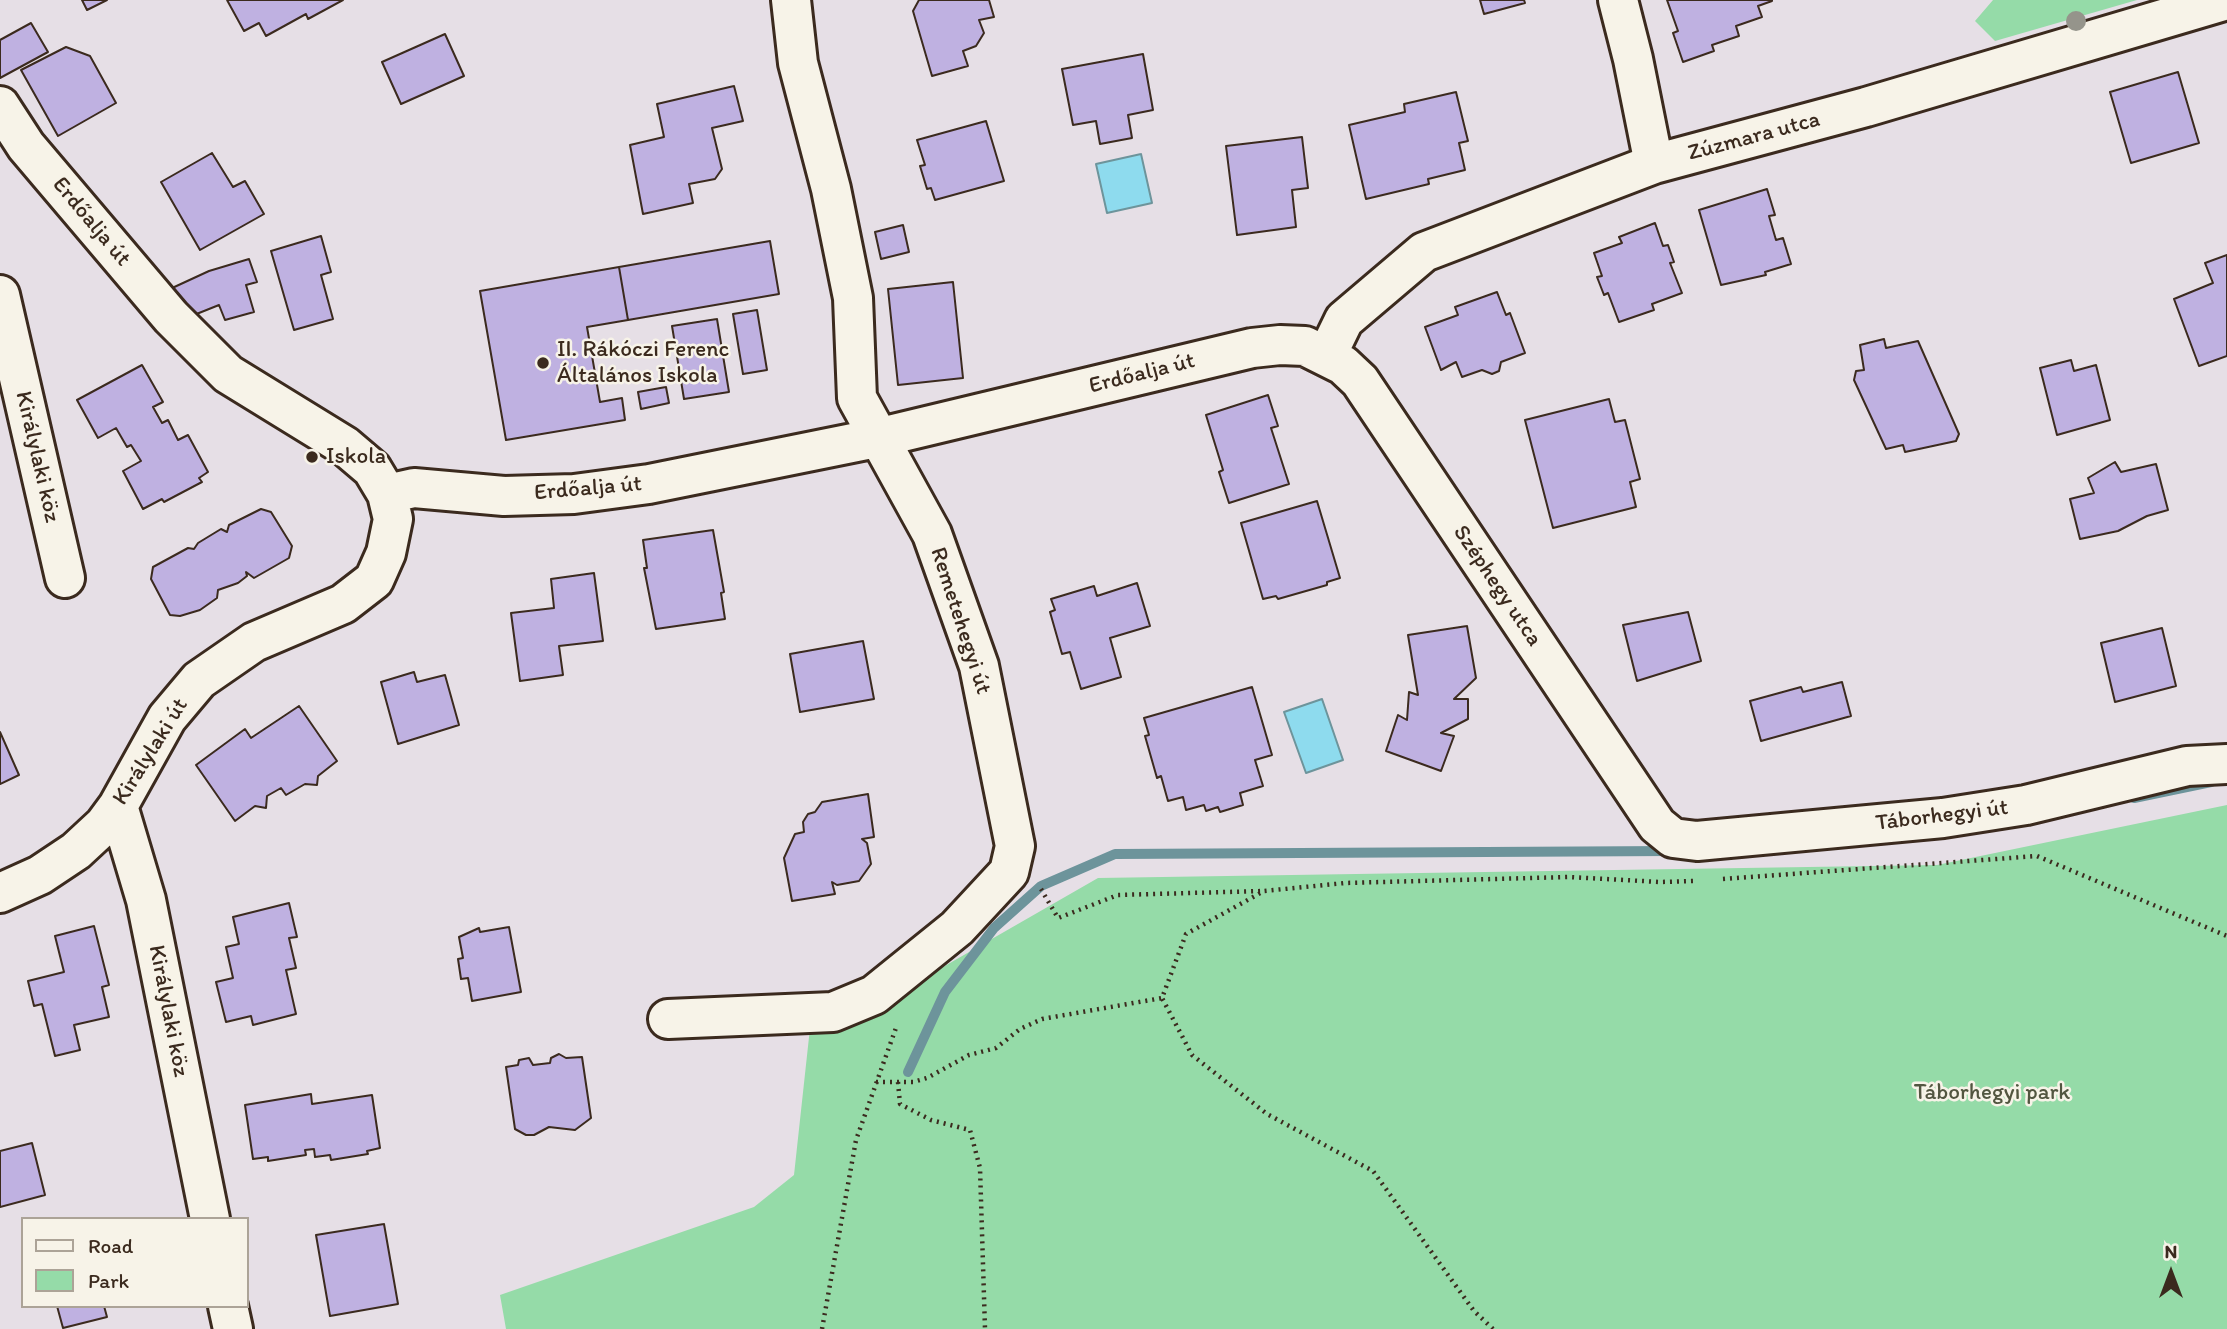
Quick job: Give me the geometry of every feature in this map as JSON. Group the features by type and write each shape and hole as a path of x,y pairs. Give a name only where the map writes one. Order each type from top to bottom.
{"street":[{"name":"Remetehegyi út","path":"668,1019 833,1012 874,995 957,928 1009,872 1016,846 979,666 932,534 877,438 857,397 853,298 831,189 798,63 791,0"},
{"path":"1618,0 1654,164"},
{"name":"Zúzmara utca","path":"1327,355 1344,320 1424,252 1654,164 1879,103 2227,0"},
{"name":"Erdőalja út","path":"0,106 26,146 171,317 228,374 345,446 372,469 387,494 414,488 504,496 574,494 649,484 877,438 1252,348 1305,346 1327,355"},
{"name":"Királylaki köz","path":"0,295 65,578"},
{"name":"Széphegy utca","path":"1327,355 1360,381 1657,825"},
{"name":"Királylaki út","path":"0,893 40,875 76,851 118,806 167,718 199,680 254,642 343,604 374,580 386,554 393,519 387,494"},
{"name":"Táborhegyi út","path":"1657,825 1673,838 1697,841 1943,818 2026,805 2187,766 2227,764"},
{"name":"Királylaki köz","path":"118,806 146,900 210,1217"},
{"path":"228,1308 233,1329"}],"path":[{"path":"1712,880 2036,856 2227,936"},
{"path":"1046,898 1058,918 1118,895 1265,891 1345,883 1569,877 1660,882 1699,880"},
{"path":"1265,891 1186,934 1162,998 1192,1055 1267,1114 1373,1171 1474,1311 1493,1329"},
{"path":"876,1082 928,1078 969,1055 996,1048 1020,1030 1042,1020 1162,998"},
{"path":"822,1329 856,1140 900,1017"},
{"path":"898,1082 900,1104 931,1119 970,1130 980,1168 985,1329"}],"green space":[{"path":"1993,0 2137,0 1995,41 1975,21"},
{"name":"Táborhegyi park","path":"2227,805 2227,1329 506,1329 500,1295 754,1207 794,1175 810,1028 889,998 1098,878 1937,865"}],"water":[{"path":"1141,154 1152,203 1107,213 1096,164"},
{"path":"1322,699 1343,760 1306,773 1284,712"}],"building":[{"path":"82,0 107,0 87,10"},
{"path":"227,0 343,0 308,19 306,14 266,36 259,23 244,31"},
{"path":"919,0 989,0 994,17 979,20 984,33 976,46 963,51 968,66 932,76 913,11"},
{"path":"1480,0 1524,0 1525,3 1484,14"},
{"path":"1667,0 1772,1 1758,6 1762,17 1736,26 1739,36 1712,45 1714,51 1683,62 1673,33 1678,31"},
{"path":"31,23 48,52 0,78 0,40"},
{"path":"445,34 464,76 401,104 382,62"},
{"path":"66,47 90,56 116,103 58,136 21,70"},
{"path":"1143,54 1153,110 1128,115 1132,138 1100,144 1096,121 1073,125 1062,69"},
{"path":"2178,72 2199,143 2131,163 2110,92"},
{"path":"734,86 743,121 712,128 722,169 715,179 689,184 693,203 643,214 630,145 664,137 657,104"},
{"path":"1456,92 1468,141 1459,143 1465,170 1428,179 1429,184 1366,199 1349,125 1405,112 1404,104"},
{"path":"986,121 1004,181 935,200 931,188 927,189 920,166 925,165 917,140"},
{"path":"1302,137 1308,188 1292,190 1296,227 1237,235 1226,146"},
{"path":"212,153 233,187 245,181 264,214 200,250 161,182"},
{"path":"1767,189 1775,215 1769,216 1776,240 1783,238 1791,264 1765,272 1766,275 1721,285 1699,210"},
{"path":"1655,223 1663,246 1668,245 1674,262 1670,263 1682,293 1652,304 1654,310 1619,322 1608,293 1604,295 1597,277 1602,276 1594,253 1622,243 1619,237"},
{"path":"903,225 909,252 881,259 875,232"},
{"path":"321,236 331,272 321,275 333,319 294,330 271,251"},
{"path":"770,241 779,294 628,320 619,267"},
{"path":"2227,255 2227,356 2199,366 2174,299 2213,283 2205,263"},
{"path":"249,259 257,282 246,285 254,312 225,320 219,305 194,315 170,289 209,271"},
{"name":"II. Rákóczi Ferenc Általános Iskola","path":"619,267 628,320 587,327 600,402 622,398 625,420 506,440 480,291"},
{"path":"953,282 963,378 898,385 888,289"},
{"path":"1497,292 1506,315 1510,313 1525,353 1501,362 1499,371 1492,374 1482,370 1462,377 1456,362 1441,370 1425,327 1458,315 1455,307"},
{"path":"757,310 767,370 743,374 733,314"},
{"path":"717,319 729,392 684,399 672,326"},
{"path":"1884,339 1886,348 1918,341 1959,434 1956,441 1905,452 1903,445 1886,449 1854,380 1856,371 1864,370 1860,345"},
{"path":"2071,360 2074,371 2096,365 2110,420 2057,435 2040,368"},
{"path":"142,365 163,402 153,407 162,423 168,420 178,440 188,435 208,472 199,478 202,482 164,502 162,499 143,509 123,471 141,461 131,445 127,447 116,428 98,438 77,400"},
{"path":"666,387 669,403 641,409 638,392"},
{"path":"1268,395 1278,426 1271,428 1289,484 1229,503 1219,472 1223,470 1206,415"},
{"path":"1609,399 1615,422 1625,420 1640,479 1630,482 1636,507 1553,528 1525,420"},
{"path":"2115,462 2121,472 2156,464 2168,510 2147,516 2118,531 2080,539 2070,499 2094,493 2088,478"},
{"path":"1317,501 1340,578 1327,582 1327,585 1278,599 1276,596 1263,599 1241,523"},
{"path":"261,509 271,512 292,546 289,558 254,578 246,572 247,576 238,583 218,590 217,598 200,610 180,616 170,615 151,579 153,567 188,548 194,549 198,543 221,529 227,532 229,525"},
{"path":"713,530 724,592 721,593 725,619 656,629 644,568 647,568 643,540"},
{"path":"594,573 603,641 559,646 563,675 520,681 511,613 554,608 551,579"},
{"path":"1137,583 1150,626 1110,638 1121,677 1081,689 1070,652 1062,654 1050,612 1055,610 1051,599 1094,586 1097,596"},
{"path":"1688,612 1701,661 1637,681 1623,625"},
{"path":"1467,626 1476,678 1454,699 1468,699 1468,719 1441,733 1454,736 1441,771 1386,751 1398,715 1407,720 1409,692 1418,695 1408,635"},
{"path":"2162,628 2176,686 2115,702 2101,643"},
{"path":"863,641 874,699 800,712 790,654"},
{"path":"414,672 417,682 445,675 459,725 398,744 381,682"},
{"path":"1842,682 1851,716 1761,741 1750,701 1801,687 1803,692"},
{"path":"1252,687 1272,755 1255,760 1263,786 1240,793 1243,805 1220,812 1218,807 1206,811 1204,805 1186,810 1183,797 1168,801 1161,776 1157,778 1145,736 1149,735 1144,718"},
{"path":"299,706 337,761 318,776 317,785 305,784 286,795 281,788 267,796 266,808 255,806 235,821 196,765 245,729 251,738"},
{"path":"0,732 19,775 0,784"},
{"path":"868,794 874,837 862,839 867,843 871,864 859,881 837,885 832,882 835,894 792,901 784,858 795,834 804,832 803,822 808,814 815,812 822,802"},
{"path":"289,903 297,937 289,938 296,968 286,970 296,1014 253,1025 251,1016 226,1022 216,982 233,978 226,947 239,944 233,917"},
{"path":"94,926 109,985 102,987 109,1017 74,1025 80,1050 55,1056 42,1004 34,1006 28,981 64,972 55,936"},
{"path":"509,927 521,992 472,1001 468,978 461,979 458,959 463,958 459,937 479,928 480,932"},
{"path":"559,1054 566,1058 582,1057 591,1118 575,1130 549,1127 534,1135 526,1135 515,1129 506,1067 518,1065 519,1060 529,1058 533,1065 550,1063 551,1058"},
{"path":"311,1094 312,1104 372,1095 380,1148 367,1151 368,1154 331,1160 330,1155 315,1157 314,1149 305,1150 306,1155 268,1161 268,1157 253,1159 245,1105"},
{"path":"32,1143 45,1195 0,1207 0,1151"},
{"path":"384,1224 398,1304 330,1316 316,1235"},
{"path":"58,1308 105,1308 107,1317 63,1328"}],"waterway":[{"path":"2134,798 2211,782"},
{"path":"908,1072 945,992 994,928 1041,886 1115,854 1671,851"}],"place":[{"name":"II. Rákóczi Ferenc Általános Iskola","path":"543,363"},
{"name":"Iskola","path":"312,457"}]}
